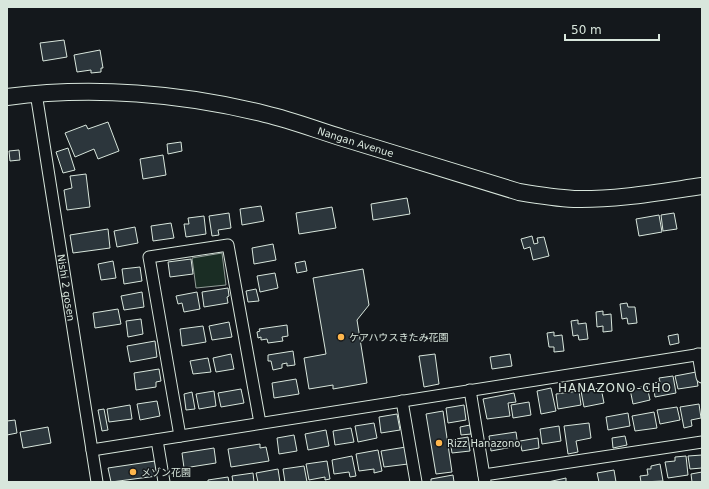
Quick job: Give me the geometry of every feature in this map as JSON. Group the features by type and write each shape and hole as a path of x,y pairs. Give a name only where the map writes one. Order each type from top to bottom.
{"main road":[{"name":"Nangan Avenue","path":"7,97 36,93 105,92 169,96 221,105 266,114 512,189 545,197 574,199 604,198 702,186"}],"street":[{"name":"Nishi 2 gosen","path":"36,93 97,482"},
{"path":"180,436 149,257 228,245 260,423"},
{"path":"92,450 700,354 702,377"},
{"path":"470,390 485,479 702,442"},
{"path":"402,401 416,482"},
{"path":"157,440 164,482"}],"green space":[{"path":"222,253 226,285 196,288 192,258"}],"building":[{"path":"64,40 67,57 43,61 40,43"},
{"path":"100,50 103,68 101,68 101,72 91,73 91,70 77,72 74,55"},
{"path":"108,122 119,151 98,159 94,149 75,157 65,133 86,125 88,129"},
{"path":"181,142 182,151 168,154 167,144"},
{"path":"68,148 75,170 63,173 56,152"},
{"path":"19,150 20,160 10,161 9,151"},
{"path":"163,155 166,175 143,179 140,159"},
{"path":"86,174 90,207 67,210 64,190 72,188 70,176"},
{"path":"407,198 410,214 373,220 371,204"},
{"path":"261,206 264,221 242,225 240,209"},
{"path":"332,207 336,228 299,234 296,213"},
{"path":"229,213 231,228 218,230 219,235 212,236 209,216"},
{"path":"674,213 677,229 663,231 661,215"},
{"path":"659,215 662,232 639,236 636,219"},
{"path":"204,216 206,234 186,237 184,224 189,224 188,218"},
{"path":"171,223 174,238 153,241 151,226"},
{"path":"135,227 138,243 117,247 114,231"},
{"path":"108,229 110,248 73,253 70,235"},
{"path":"532,236 534,244 538,243 537,238 544,237 549,256 533,260 530,247 524,249 521,239"},
{"path":"273,244 276,260 254,264 252,248"},
{"path":"191,259 193,274 170,277 168,262"},
{"path":"113,261 116,278 101,280 98,264"},
{"path":"305,261 307,271 297,273 295,263"},
{"path":"140,267 142,281 124,284 122,269"},
{"name":"ケアハウスきたみ花園","path":"363,269 369,305 357,320 367,383 333,389 333,385 309,389 304,358 326,354 313,278"},
{"path":"275,273 278,288 260,292 257,276"},
{"path":"228,288 228,303 204,307 202,292"},
{"path":"256,289 259,301 248,302 246,291"},
{"path":"142,292 144,307 124,310 121,296"},
{"path":"197,292 200,309 184,312 182,303 178,304 176,296"},
{"path":"627,303 628,307 635,307 637,323 628,324 627,318 622,319 620,304"},
{"path":"118,309 121,324 95,328 93,313"},
{"path":"603,311 603,315 611,314 612,331 603,332 603,326 597,327 596,312"},
{"path":"141,319 143,334 128,337 126,321"},
{"path":"578,320 578,324 586,323 588,339 579,340 578,335 573,336 571,321"},
{"path":"229,322 232,337 212,340 209,326"},
{"path":"287,325 288,336 282,337 283,341 268,343 267,339 261,340 261,337 258,338 257,332 260,331 259,329"},
{"path":"203,326 206,342 182,346 180,329"},
{"path":"554,332 554,336 562,335 564,351 554,352 554,347 549,347 547,333"},
{"path":"678,334 679,343 670,345 668,336"},
{"path":"155,341 157,357 130,362 127,346"},
{"path":"293,351 295,365 287,366 287,363 282,364 282,368 273,370 271,361 268,361 268,355"},
{"path":"231,354 234,369 216,372 213,358"},
{"path":"435,354 439,384 424,387 419,356"},
{"path":"510,354 512,366 492,369 490,357"},
{"path":"208,358 211,372 193,374 190,361"},
{"path":"159,369 161,381 156,382 156,387 136,390 134,373"},
{"path":"696,372 698,386 678,389 675,376"},
{"path":"673,376 676,393 655,397 653,383 660,382 659,378"},
{"path":"296,379 299,394 274,398 272,383"},
{"path":"647,386 650,400 633,404 630,389"},
{"path":"551,388 556,411 541,414 537,391"},
{"path":"601,388 604,403 584,407 581,391"},
{"path":"241,389 244,403 221,407 218,393"},
{"path":"214,391 216,406 199,409 196,394"},
{"path":"579,391 581,405 558,409 556,394"},
{"path":"192,392 195,409 186,410 184,394"},
{"path":"514,393 516,402 508,403 510,416 487,419 483,399"},
{"path":"157,401 160,416 140,420 137,404"},
{"path":"529,402 531,415 513,418 511,405"},
{"path":"699,404 701,418 691,420 692,426 684,428 680,407"},
{"path":"130,405 132,419 109,422 107,409"},
{"path":"464,405 466,420 448,423 446,408"},
{"path":"677,407 680,420 660,424 657,410"},
{"path":"104,409 108,430 102,431 98,410"},
{"name":"Rizz Hanazono","path":"443,411 452,472 436,474 426,414"},
{"path":"654,412 657,428 635,431 632,416"},
{"path":"628,413 630,426 608,430 606,417"},
{"path":"397,414 400,430 381,433 379,417"},
{"path":"15,420 17,433 7,435 7,421"},
{"path":"374,423 377,438 358,442 355,426"},
{"path":"589,423 591,438 576,441 578,452 568,454 564,426"},
{"path":"470,425 471,434 461,435 460,427"},
{"path":"559,426 561,441 542,444 540,429"},
{"path":"48,427 51,443 23,448 20,432"},
{"path":"351,428 354,442 335,445 333,431"},
{"path":"326,430 329,446 308,450 305,434"},
{"path":"516,432 518,446 491,451 489,436"},
{"path":"294,435 297,451 279,454 277,438"},
{"path":"625,436 627,445 613,448 612,438"},
{"path":"468,437 470,451 452,453 450,440"},
{"path":"538,438 539,448 522,451 520,441"},
{"path":"260,444 260,448 266,447 269,461 231,467 228,449"},
{"path":"406,447 408,464 384,467 381,451"},
{"path":"214,448 216,463 184,468 182,453"},
{"path":"378,450 382,471 374,473 374,469 359,471 356,454"},
{"path":"702,455 702,468 690,469 688,456"},
{"path":"352,456 356,476 350,477 349,472 334,474 332,460"},
{"path":"686,456 688,475 668,478 665,462 675,461 675,457"},
{"name":"メゾン花園","path":"155,461 157,476 111,482 108,468"},
{"path":"327,461 330,479 325,480 325,477 309,480 306,464"},
{"path":"660,464 663,481 641,482 640,476 648,475 647,469 651,469 651,466"},
{"path":"304,466 307,482 285,482 283,469"},
{"path":"278,469 280,482 258,482 256,473"},
{"path":"614,470 616,482 599,482 597,473"},
{"path":"702,472 702,482 692,482 691,474"},
{"path":"253,473 254,482 233,482 232,476"},
{"path":"453,475 454,482 431,482 431,479"},
{"path":"228,477 229,482 208,482 208,480"},
{"path":"566,478 566,482 548,482"}],"place":[{"name":"ケアハウスきたみ花園","path":"341,337"},
{"name":"Rizz Hanazono","path":"439,443"},
{"name":"メゾン花園","path":"133,472"}],"district":[{"name":"HANAZONO-CHO","path":"615,388"}]}
